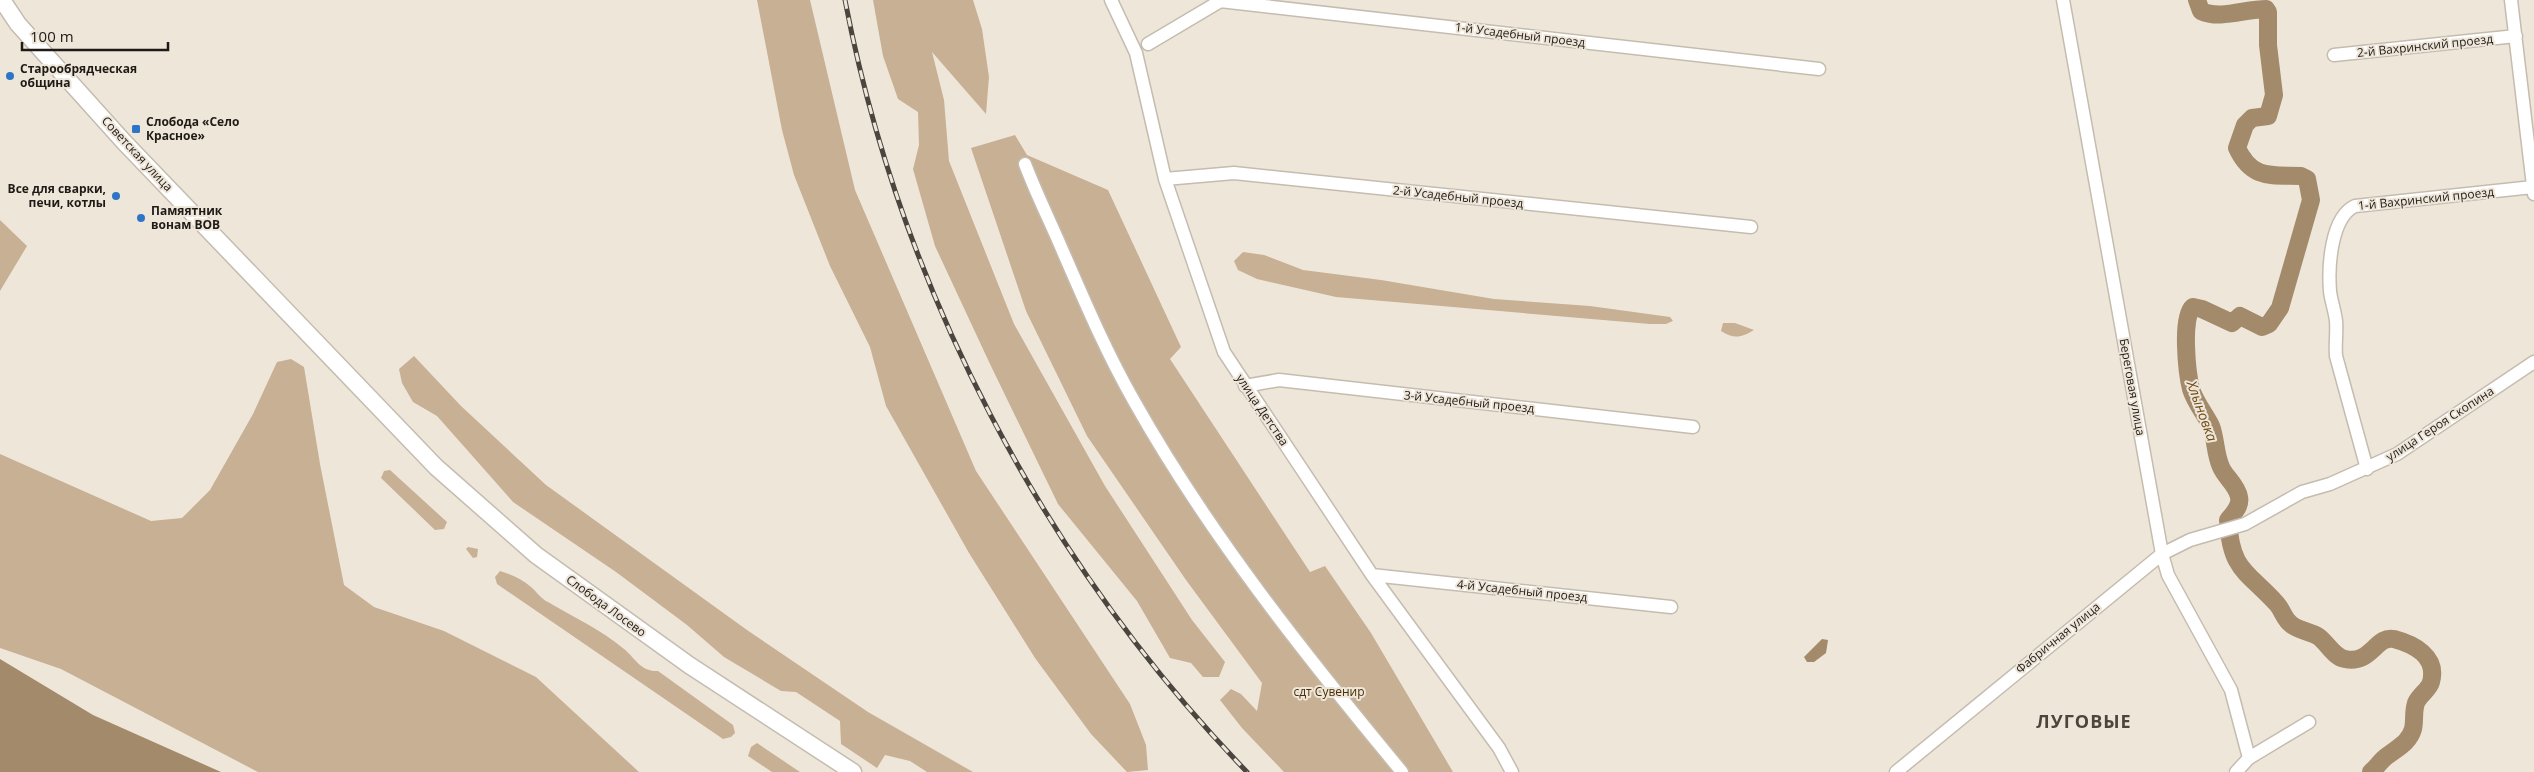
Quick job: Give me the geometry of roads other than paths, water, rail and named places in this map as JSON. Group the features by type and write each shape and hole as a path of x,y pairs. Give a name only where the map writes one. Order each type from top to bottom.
{"main road":[{"name":"Советская улица","path":"2,0 18,24 124,142 382,410"},
{"name":"Слобода Лосево","path":"382,410 436,467 536,555 689,665 853,772"}],"street":[{"name":"улица Детства","path":"1111,0 1136,53 1165,179 1224,352 1372,575 1499,748 1512,772"},
{"name":"Береговая улица","path":"2064,0 2162,554 2168,575 2231,690 2249,758"},
{"path":"2511,0 2534,191"},
{"path":"1148,44 1221,1"},
{"name":"1-й Усадебный проезд","path":"1221,1 1819,69"},
{"name":"2-й Вахринский проезд","path":"2334,55 2516,36"},
{"path":"1026,164 1037,197 1104,346 1163,450 1281,620 1333,688 1402,772"},
{"name":"2-й Усадебный проезд","path":"1165,179 1234,173 1751,227"},
{"name":"1-й Вахринский проезд","path":"2367,469 2334,341 2336,321 2330,290 2332,255 2338,222 2348,209 2355,206 2534,191"},
{"name":"улица Героя Скопина","path":"2229,529 2245,524 2302,492 2330,484 2397,454 2534,362"},
{"name":"3-й Усадебный проезд","path":"1245,386 1279,380 1694,427"},
{"name":"Фабричная улица","path":"1896,772 2162,554 2190,540 2229,529"},
{"name":"4-й Усадебный проезд","path":"1372,575 1671,607"},
{"path":"2236,772 2249,758 2310,722"}],"waterway":[{"name":"Хлыновка","path":"2197,0 2201,11 2208,13 2224,14 2258,9 2266,9 2268,12 2268,45 2274,95 2268,116 2252,118 2245,125 2237,148 2249,166 2256,171 2263,174 2301,176 2307,179 2311,200 2280,308 2269,324 2262,327 2240,316 2232,323 2202,309 2193,307 2189,313 2186,346 2191,389 2211,426 2221,467 2238,493 2238,506 2228,520 2230,537 2237,560 2249,576 2277,604 2287,621 2295,627 2319,637 2341,658 2354,660 2361,658 2382,641 2394,639 2416,648 2427,658 2431,665 2431,682 2416,703 2414,726 2411,734 2406,742 2385,758 2371,772"}],"railway":[{"path":"845,0 870,107 902,212 943,315 991,415 1045,511 1106,603 1174,690 1247,772"}],"place":[{"name":"Старообрядческая община","path":"10,76"},
{"name":"Слобода «Село Красное»","path":"136,129"},
{"name":"Все для сварки, печи, котлы","path":"116,196"},
{"name":"Памяятник вонам ВОВ","path":"141,218"}],"district":[{"name":"ЛУГОВЫЕ","path":"2084,722"}],"park label":[{"name":"сдт Сувенир","path":"1329,692"}]}
